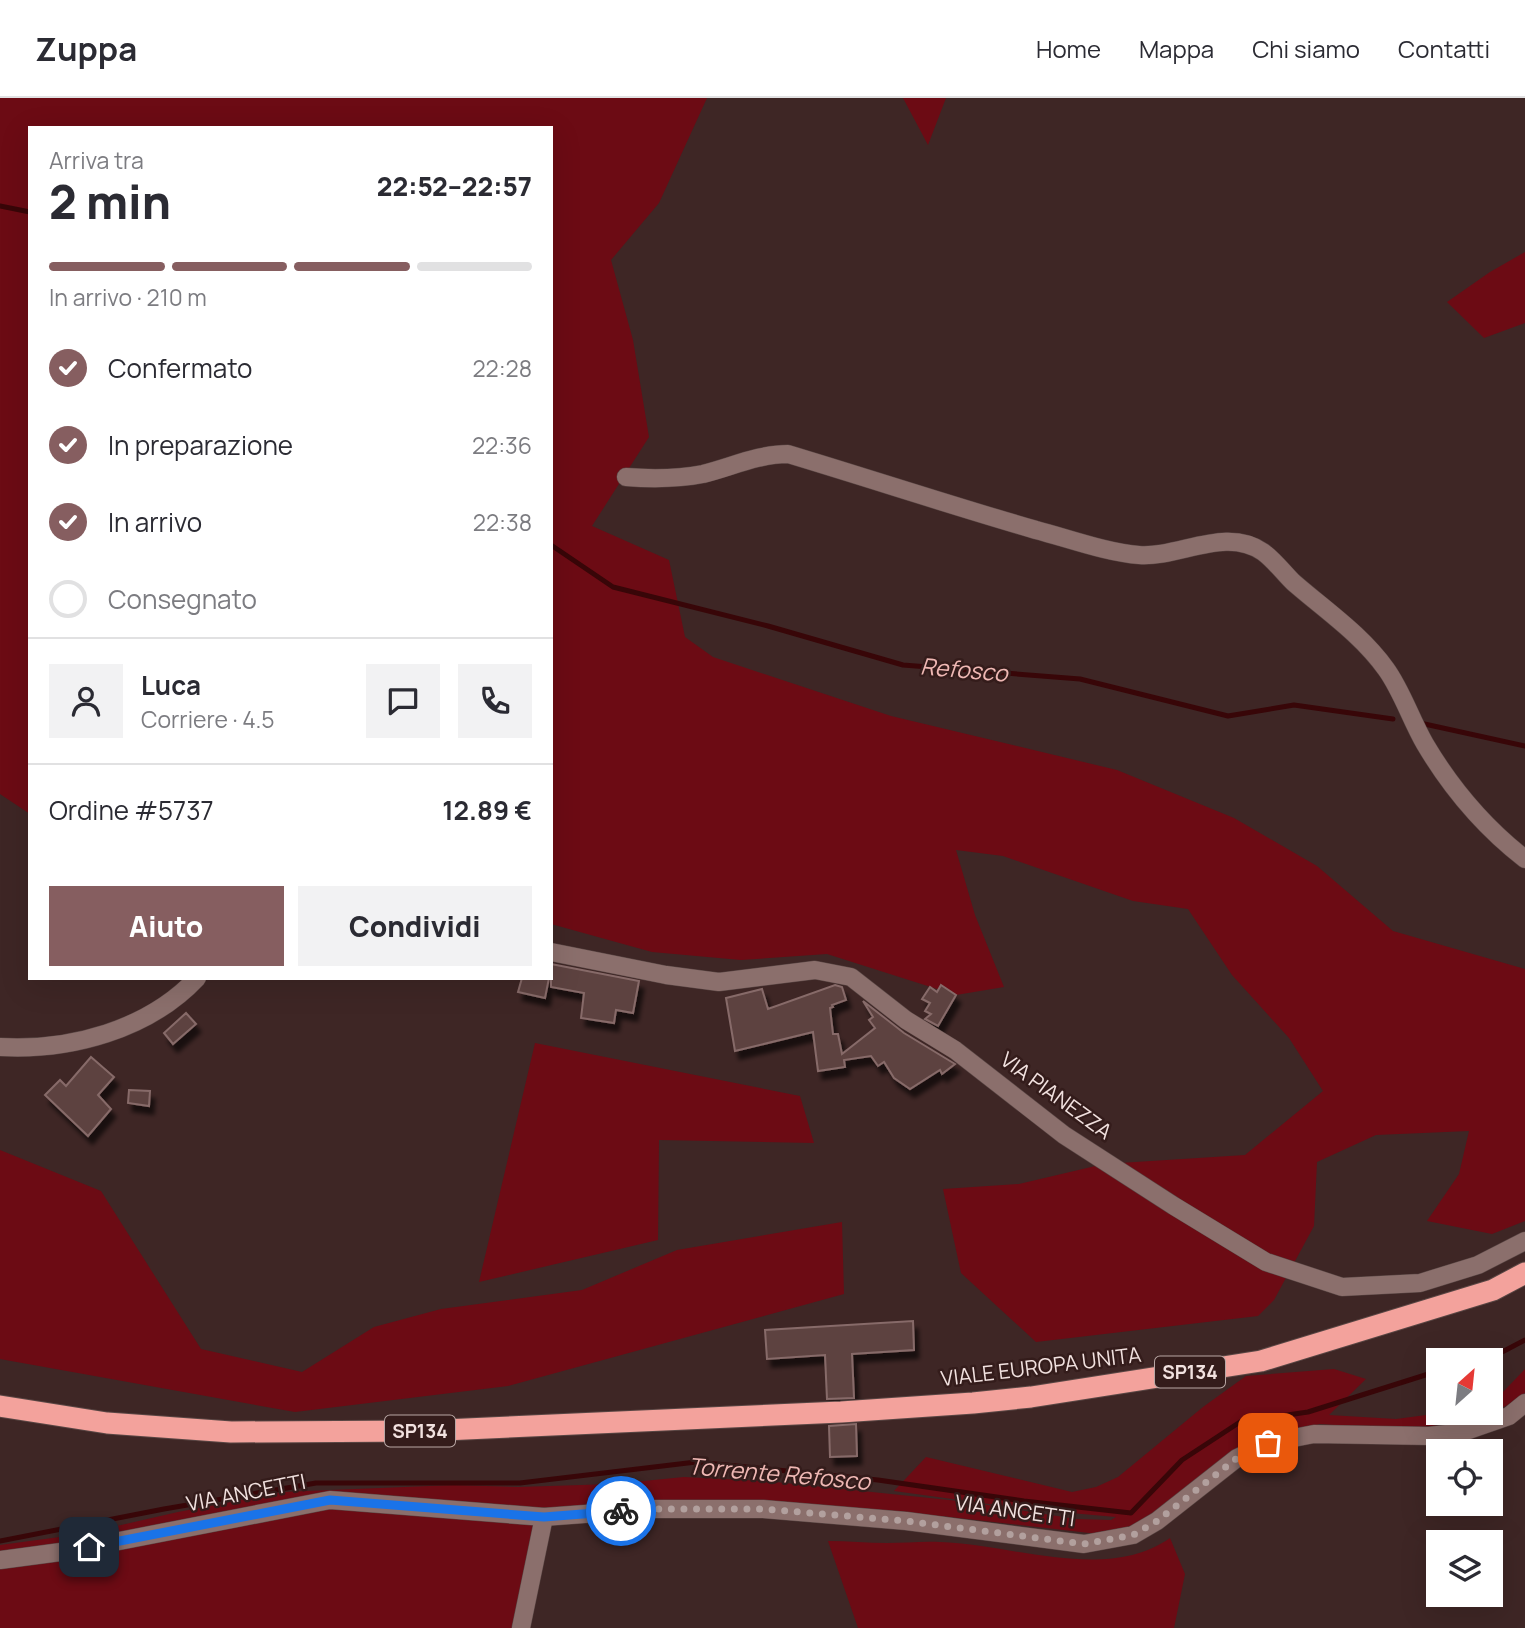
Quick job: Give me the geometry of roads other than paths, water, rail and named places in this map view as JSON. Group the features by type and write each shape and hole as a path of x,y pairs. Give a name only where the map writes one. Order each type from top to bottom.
{"highway":[{"name":"VIALE EUROPA UNITA","path":"0,1406 107,1423 231,1433 422,1431 841,1412 1031,1397 1261,1361 1493,1290 1525,1273"}],"street":[{"path":"626,477 661,480 702,474 772,454 788,454 1023,526 1139,555 1168,553 1216,542 1240,542 1262,551 1365,644 1387,670 1425,743 1451,783 1484,824 1525,859"},
{"name":"VIA PIANEZZA","path":"553,952 666,975 719,982 815,970 851,977 906,1020 956,1050 1064,1135 1174,1206 1266,1262 1342,1287 1420,1283 1478,1265 1525,1241"},
{"path":"0,1047 30,1049 75,1042 130,1026 181,995 195,980"},
{"name":"VIA ANCETTI","path":"0,1560 68,1551 330,1500 544,1517 652,1509 763,1509 906,1521 1084,1544 1133,1535 1188,1497 1237,1458 1268,1443 1314,1434 1429,1436 1463,1432 1509,1416 1525,1403"},
{"path":"521,1628 544,1517"}],"waterway":[{"name":"Refosco","path":"0,206 28,212"},
{"name":"Refosco","path":"553,546 613,587 768,626 903,665 1080,679 1228,716 1294,705 1393,719"},
{"name":"Refosco","path":"1420,723 1525,746"},
{"name":"Torrente Refosco","path":"1503,1351 1525,1340"},
{"name":"Torrente Refosco","path":"0,1541 316,1483 520,1483 696,1462 878,1480 1131,1513 1182,1460 1240,1422 1308,1412 1426,1375"}]}
